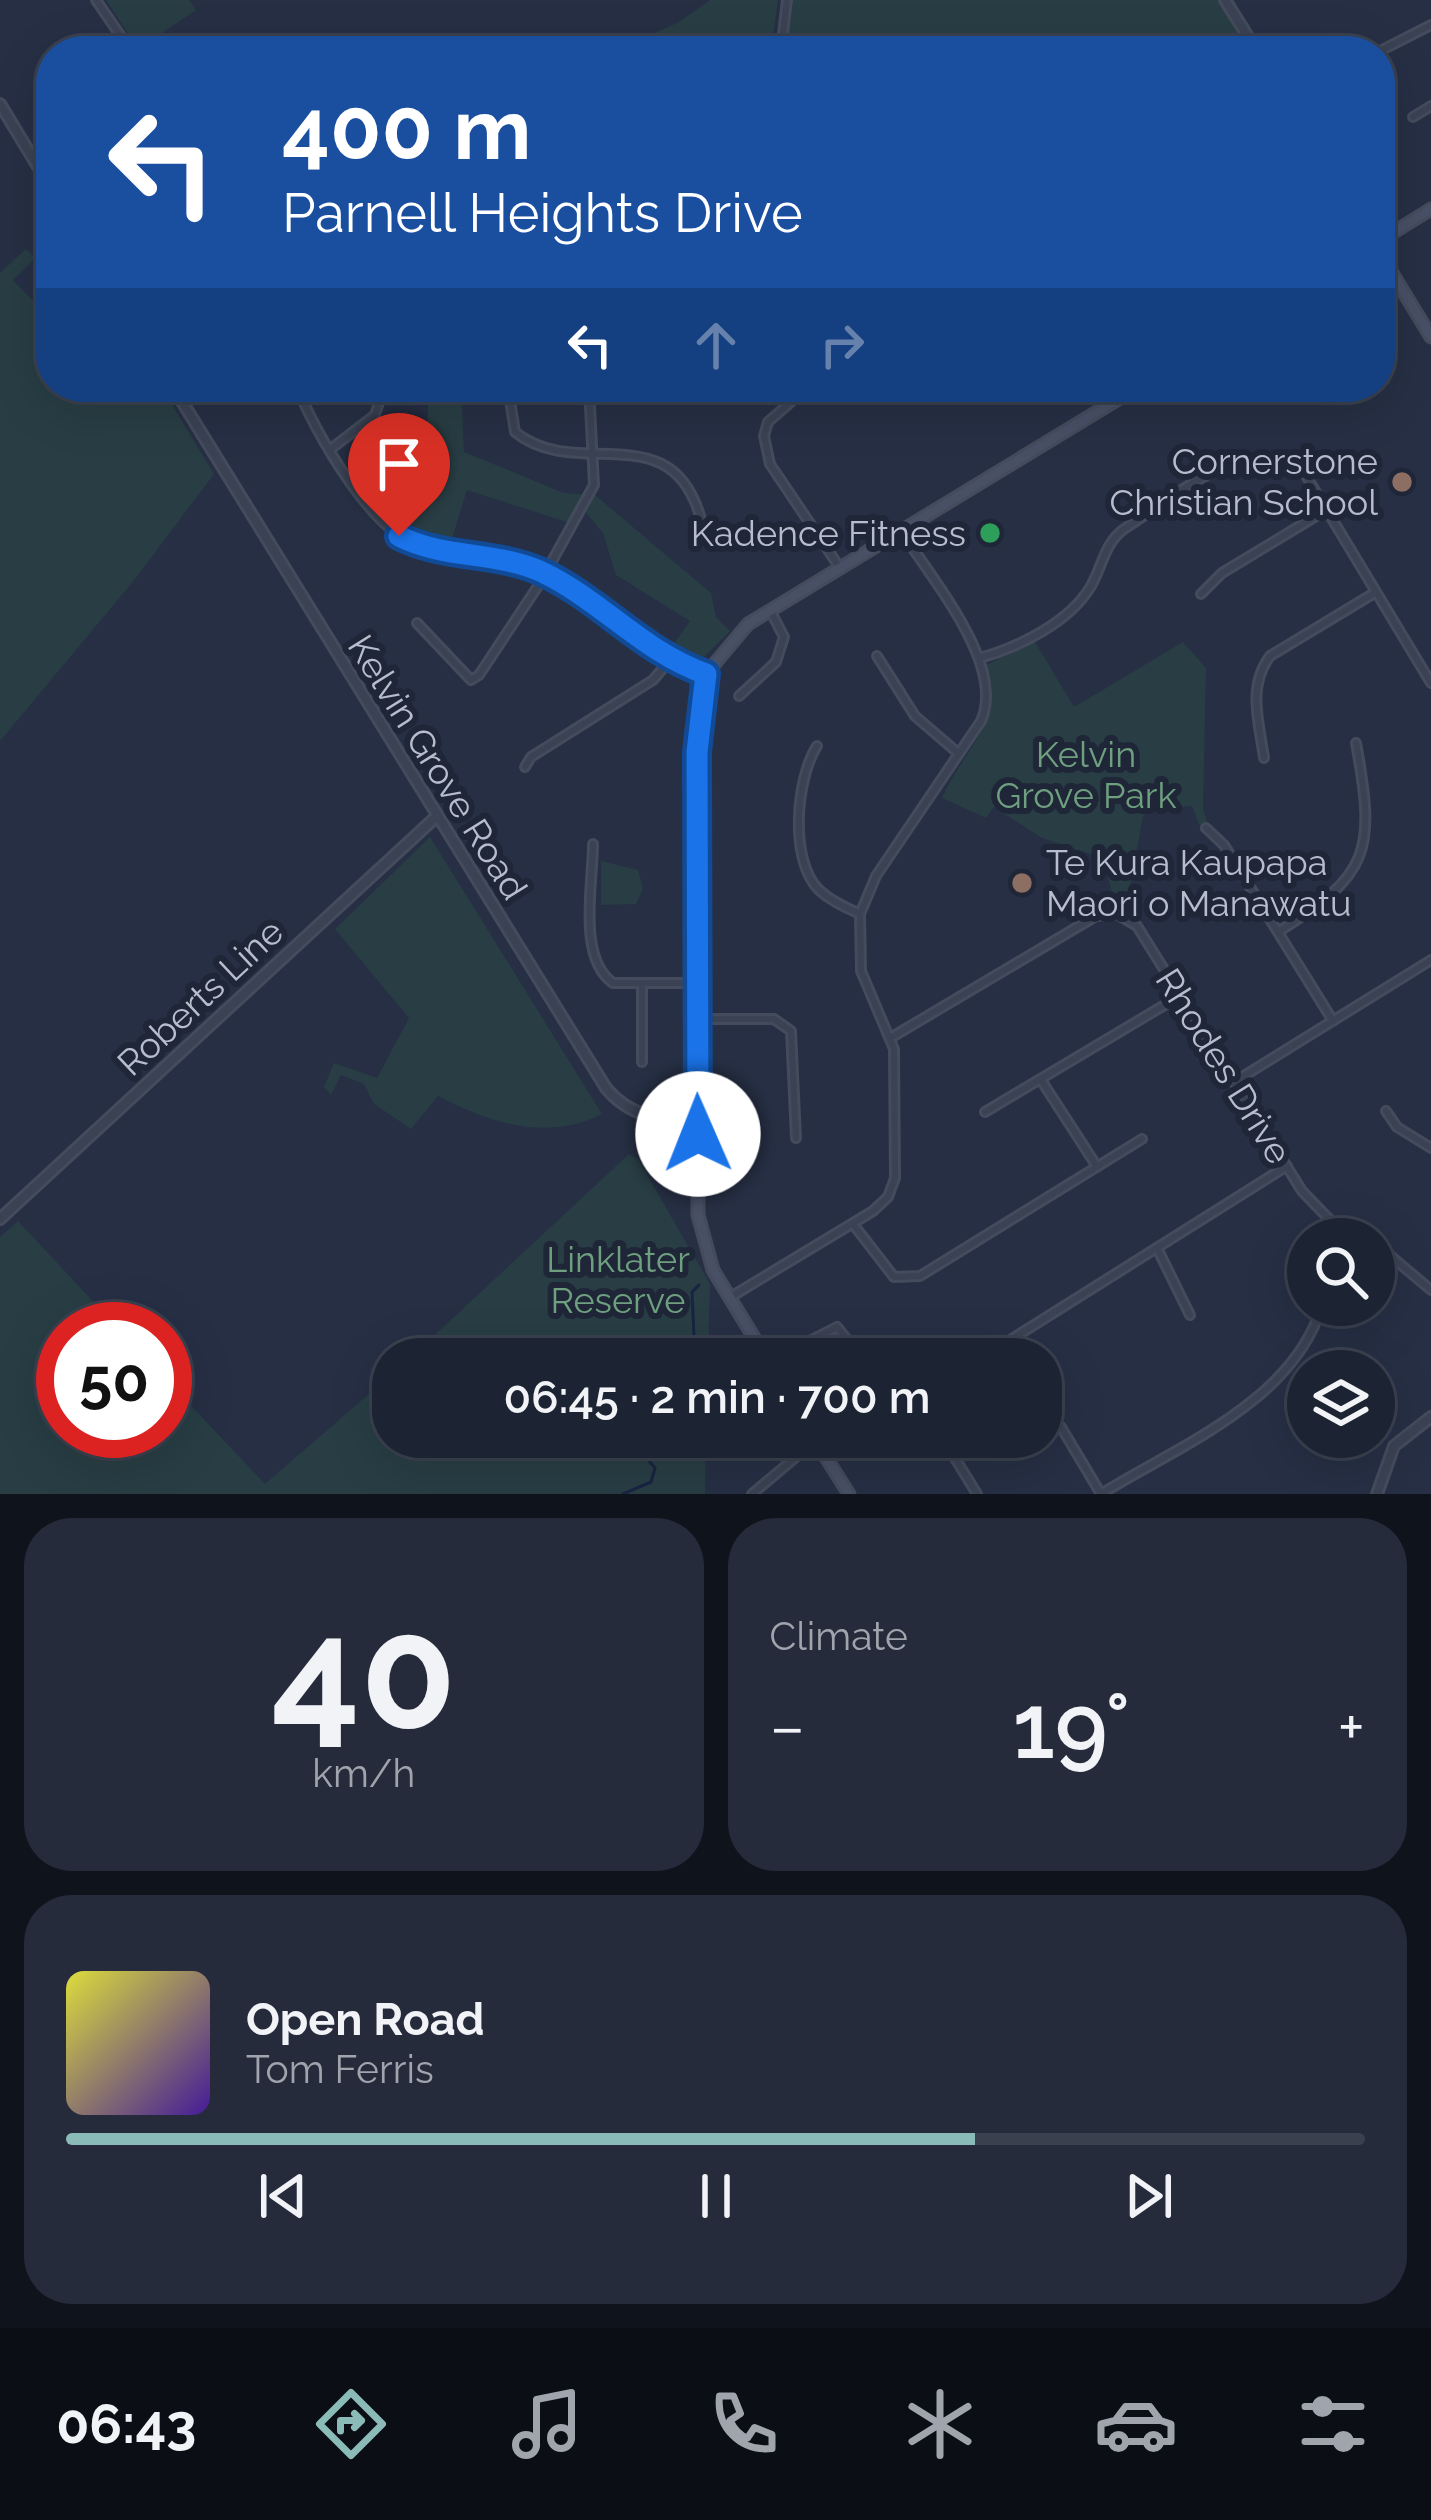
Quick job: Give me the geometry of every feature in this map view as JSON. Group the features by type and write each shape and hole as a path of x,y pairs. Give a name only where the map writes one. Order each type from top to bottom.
{"main road":[{"path":"1395,228 1431,209"},
{"path":"1395,279 1431,337"},
{"path":"757,1338 708,1260 700,1232 697,752 706,674 733,636 770,610 1114,402"},
{"path":"826,1458 849,1494"}],"street":[{"path":"96,0 121,36"},
{"path":"783,36 787,0"},
{"path":"1226,0 1248,36"},
{"path":"1395,43 1431,25"},
{"path":"0,104 36,163"},
{"path":"1413,118 1431,106"},
{"name":"Kelvin Grove Road","path":"182,402 617,1102 658,1119 696,1119"},
{"path":"306,402 368,508 399,536 544,574 592,601 670,660 706,674"},
{"path":"332,448 375,415 379,402"},
{"path":"510,402 515,432 534,447 649,458 676,470 702,523"},
{"path":"417,623 471,680 544,574 594,485 590,402"},
{"path":"791,402 768,422 766,450 840,568"},
{"path":"980,658 1023,642 1078,603 1109,543 1124,529 1243,459 1264,455 1296,466 1431,683"},
{"path":"1201,594 1222,573 1326,510"},
{"path":"729,1298 881,1204 895,1178 892,1037 861,971 860,914 876,876 986,711 988,687 980,658 902,532"},
{"path":"1264,758 1255,686 1260,670 1270,656 1376,592"},
{"path":"739,696 776,662 784,637 770,610"},
{"path":"877,656 915,716 959,754"},
{"path":"525,767 532,757 653,680 670,660"},
{"path":"1278,932 1335,896 1353,874 1364,819 1356,743"},
{"path":"817,746 802,769 802,858 816,887 860,914"},
{"name":"Roberts Line","path":"0,1219 437,816"},
{"path":"1205,828 1224,845 1333,1021"},
{"path":"593,844 594,962 613,982 698,983"},
{"name":"Rhodes Drive","path":"892,1037 1107,913 1137,926 1312,1204 1331,1218"},
{"path":"1234,1082 1431,960"},
{"path":"642,983 642,1062"},
{"path":"985,1112 1179,996"},
{"path":"697,1019 775,1018 791,1031 796,1138"},
{"path":"1041,1080 1096,1165"},
{"path":"1386,1111 1397,1127 1431,1148"},
{"path":"853,1224 894,1277 920,1276 1142,1138"},
{"path":"1013,1338 1287,1166"},
{"path":"1157,1248 1190,1315"},
{"name":"Rhodes Drive","path":"1395,1260 1431,1290"},
{"path":"1062,1428 1101,1494 1281,1378 1316,1326"},
{"path":"814,1338 837,1327 846,1338"},
{"path":"1377,1494 1394,1446 1431,1417"},
{"path":"752,1494 793,1458"},
{"path":"955,1458 977,1494"}],"green space":[{"path":"106,0 189,0 196,10 157,36 130,36"},
{"path":"710,0 778,0 773,36 648,36"},
{"path":"793,0 1218,0 1240,36 789,36"},
{"path":"26,249 35,258 13,280 36,304 36,402 170,402 214,474 135,579 0,741 0,273"},
{"path":"428,402 462,402 464,452 564,493 595,495 711,593 716,617 730,631 698,663 667,653 690,621 616,575 603,533 583,509 573,524 467,490 450,545 417,538 372,504 437,466 427,432"},
{"name":"Kelvin Grove Park","path":"1035,642 1074,707 1183,642 1206,668 1203,809 1209,827 1201,829 1192,806 1153,809 1143,816 1125,913 1116,908 1103,858 1042,838 994,807 986,818 942,798 987,718 992,701 986,665"},
{"path":"430,837 602,1114 560,1127 518,1126 438,1096 411,1129 374,1104 364,1084 341,1075 331,1095 324,1087 334,1063 377,1078 409,1018 335,929"},
{"path":"601,861 638,870 643,889 636,904 601,905"},
{"name":"Linklater Reserve","path":"629,1154 638,1159 710,1284 709,1338 432,1338"},
{"path":"18,1221 94,1302 36,1302 36,1458 192,1458 192,1407 265,1484 372,1391 372,1458 706,1458 705,1494 0,1494 0,1237"}],"waterway":[{"path":"694,1338 692,1292 699,1285"},
{"path":"623,1494 651,1482 655,1468 650,1462"}],"place":[{"name":"Cornerstone Christian School","path":"1402,482"},
{"name":"Kadence Fitness","path":"990,533"},
{"name":"Te Kura Kaupapa Maori o Manawatu","path":"1022,883"}],"route":[{"path":"399,536 414,544 513,562 544,574 592,601 659,654 706,674 697,752 698,1134"}]}
